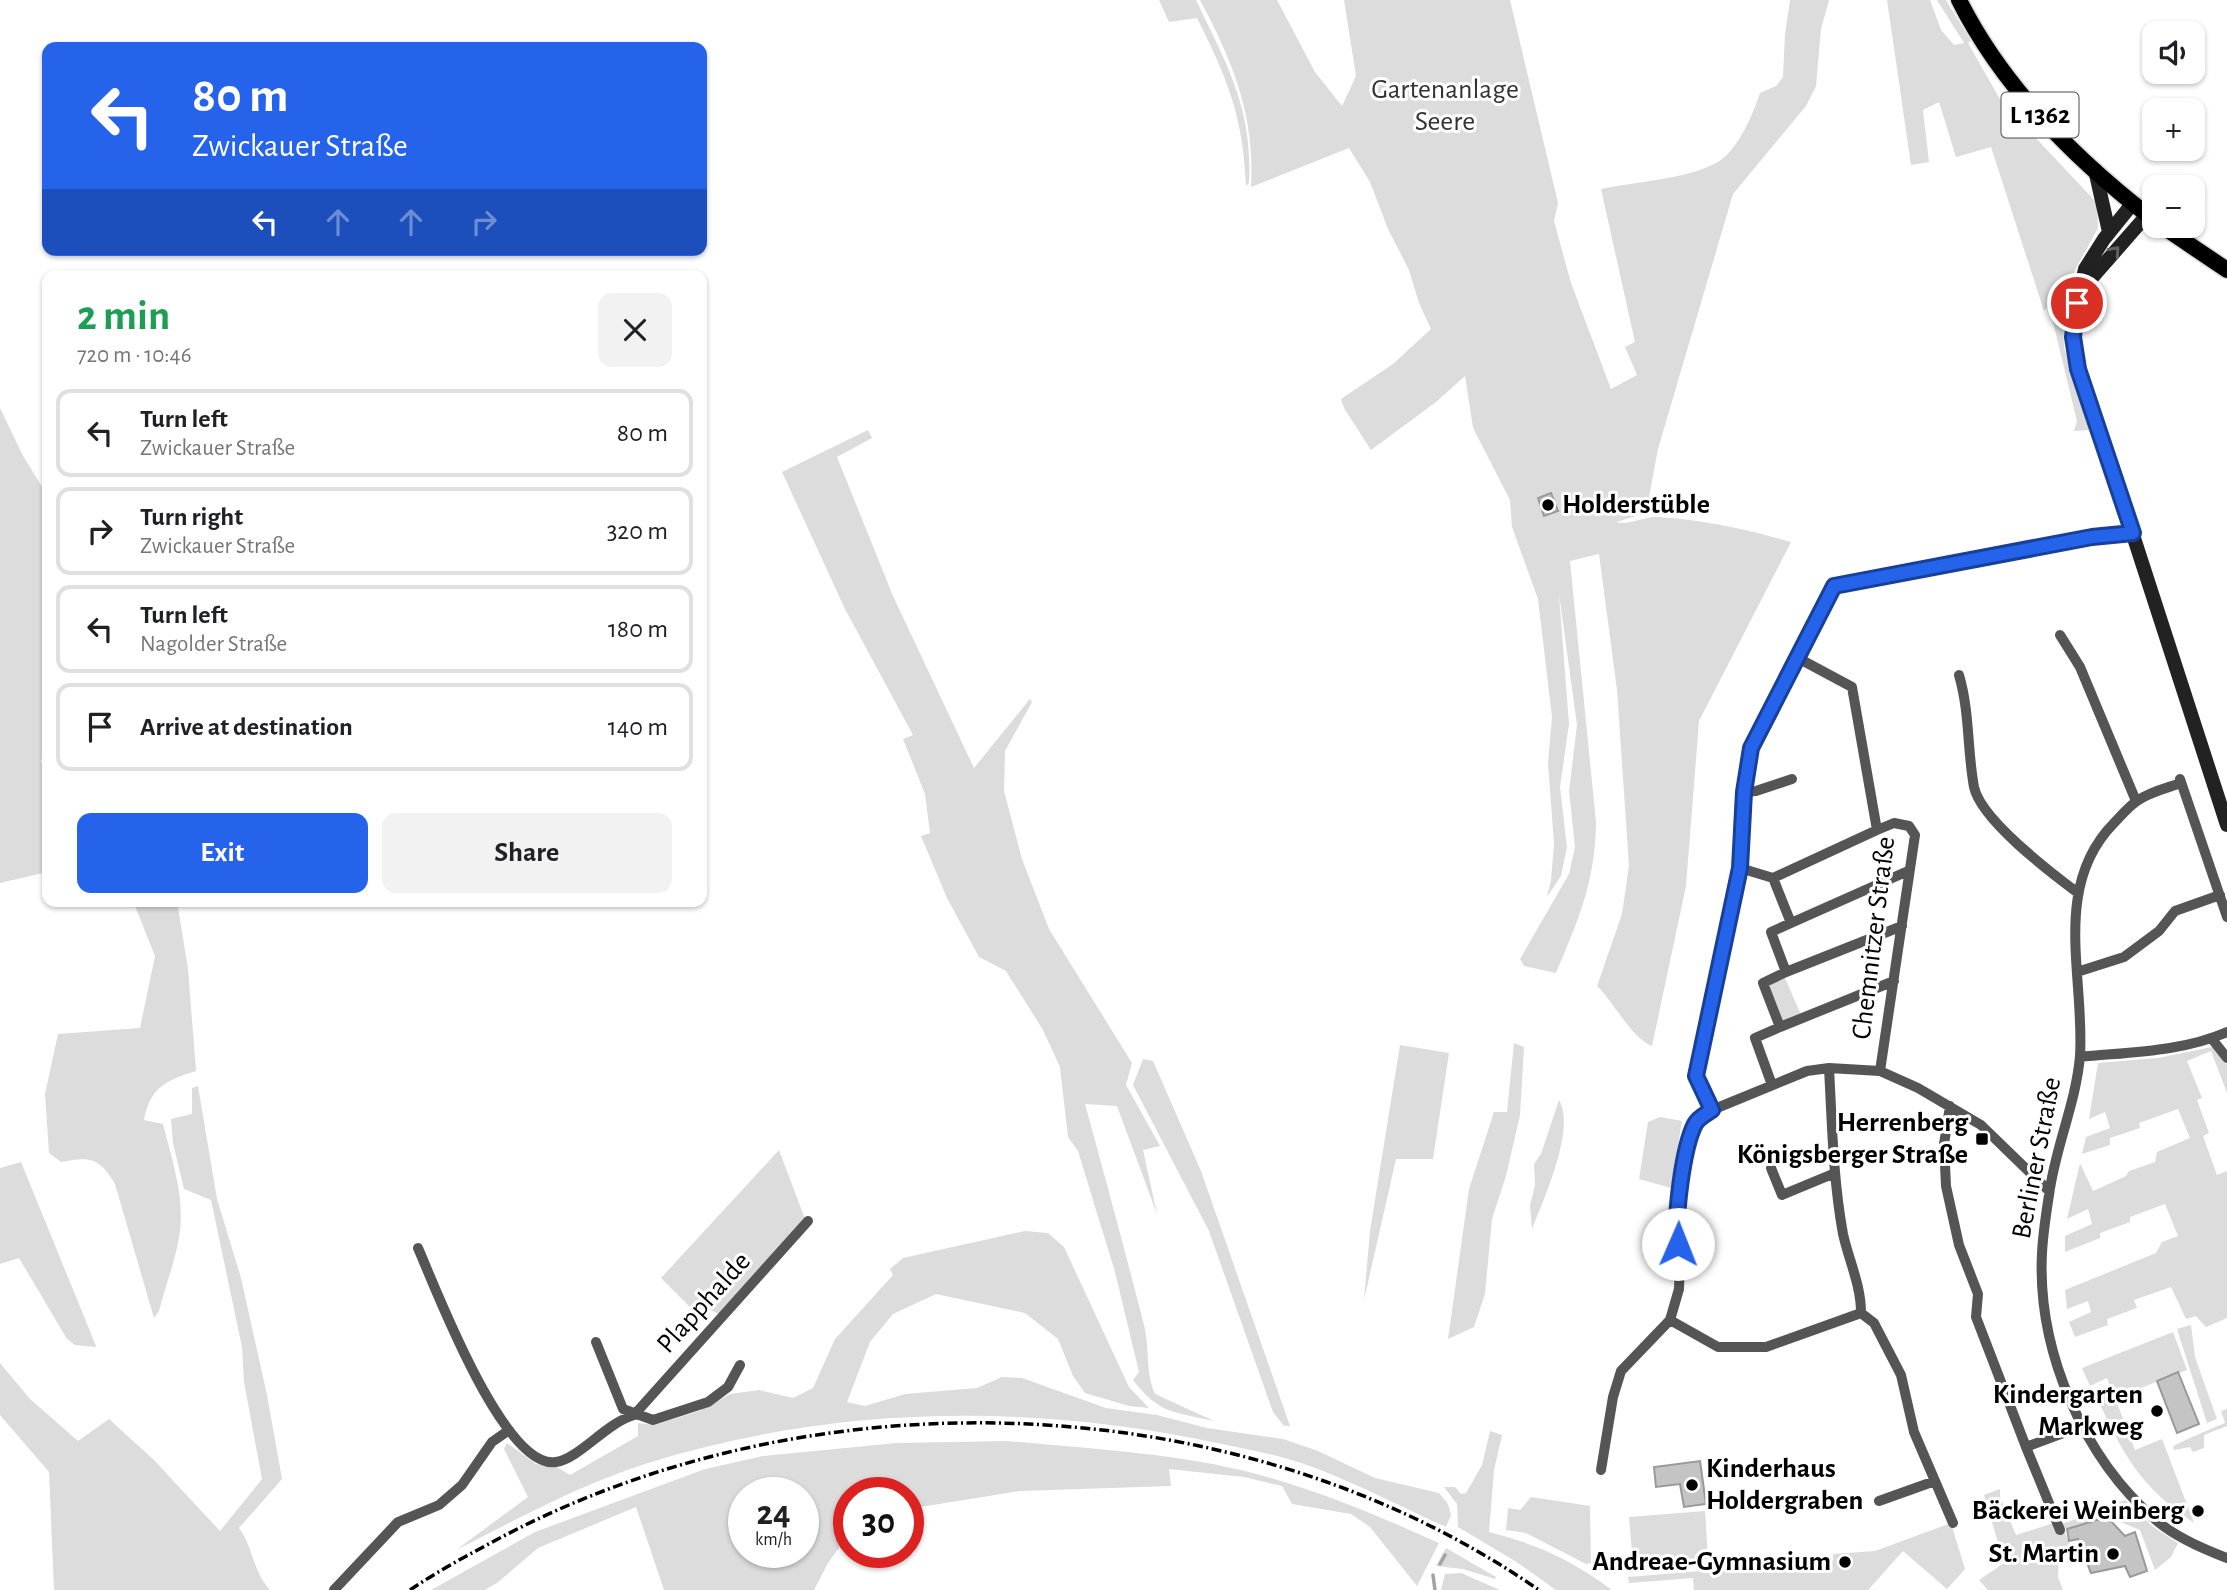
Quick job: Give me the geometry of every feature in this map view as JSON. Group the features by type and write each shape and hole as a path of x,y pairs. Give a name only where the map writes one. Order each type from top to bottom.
{"main road":[{"name":"L 1362","path":"1959,0 1991,54 2038,114 2095,170 2142,210"},
{"name":"L 1362","path":"2095,170 2109,232"},
{"name":"L 1362","path":"2133,203 2088,261 2073,327 2078,369 2227,825"},
{"name":"L 1362","path":"2083,288 2142,226"},
{"path":"2180,238 2227,270"}],"street":[{"path":"1712,1110 1696,1076 1740,868 1744,792 1751,748 1834,586 2092,537 2133,533"},
{"path":"2060,635 2080,667 2136,801"},
{"path":"1797,657 1852,687 1877,830"},
{"path":"1959,675 1967,704 1975,788 1988,816 2078,892"},
{"path":"1744,792 1756,791 1792,779"},
{"name":"Berliner Straße","path":"2227,917 2180,781 2136,801 2101,836 2082,877 2074,918 2080,1057 2068,1124 2049,1191 2042,1254 2047,1320 2059,1367 2082,1426 2112,1472 2152,1516 2189,1541 2227,1558"},
{"name":"Chemnitzer Straße","path":"1773,878 1894,823 1909,826 1915,835 1881,1071"},
{"path":"1740,868 1773,878 1791,923"},
{"path":"1786,972 1770,932 1908,871"},
{"path":"2077,972 2124,957 2159,930 2175,911 2220,895"},
{"path":"1780,1027 1763,983 1902,926"},
{"path":"1772,1085 1755,1038 1894,981"},
{"path":"2080,1057 2164,1049 2227,1032"},
{"path":"2212,1038 2227,1058"},
{"path":"1829,1068 1835,1173 1844,1236 1861,1295 1861,1313"},
{"path":"1601,1470 1613,1397 1621,1371 1670,1320 1679,1289 1680,1260 1675,1228 1688,1145 1696,1121 1712,1110 1807,1071 1829,1068 1881,1071 1982,1125 2049,1191"},
{"path":"1950,1106 1944,1144 1946,1186 1959,1245 1978,1294 1976,1317 2060,1530"},
{"path":"1771,1168 1782,1195 1835,1173"},
{"name":"Plapphalde","path":"634,1415 808,1221"},
{"name":"Plapphalde","path":"418,1248 478,1382 498,1418 529,1452 539,1459 554,1462 566,1459 619,1419 634,1415 653,1420 708,1402 728,1387 740,1365"},
{"path":"1670,1320 1718,1347 1766,1347 1861,1313"},
{"path":"1861,1313 1874,1323 1901,1374 1914,1433 1954,1523"},
{"path":"596,1342 623,1409 634,1415"},
{"path":"2026,1447 2082,1426"},
{"path":"334,1590 398,1522 439,1505 462,1485 492,1442 509,1430"},
{"path":"1879,1501 1935,1481"}],"green space":[{"path":"1159,0 1196,0 1218,46 1236,88 1247,132 1249,183 1246,186 1237,118 1208,40 1197,18 1169,22"},
{"name":"Gartenanlage Seere","path":"1200,0 1277,0 1315,72 1342,106 1356,76 1344,0 1510,0 1558,203 1554,221 1571,283 1611,389 1637,375 1625,347 1635,342 1601,189 1692,172 1718,162 1732,149 1744,131 1760,93 1776,86 1783,77 1790,0 1829,0 1821,29 1816,86 1806,106 1733,194 1658,449 1646,513 1616,522 1626,523 1653,517 1675,518 1725,526 1791,542 1699,721 1686,886 1652,1046 1637,1036 1597,986 1622,914 1629,866 1617,690 1599,554 1570,561 1596,822 1589,882 1579,917 1556,973 1524,966 1520,959 1569,874 1575,847 1569,791 1577,725 1559,594 1569,724 1560,787 1567,847 1561,876 1547,897 1554,844 1548,763 1552,717 1538,599 1512,527 1510,500 1473,428 1465,376 1436,402 1371,450 1341,399 1393,364 1431,329 1419,303 1409,270 1388,229 1370,182 1349,148 1251,187 1249,136 1239,90 1232,67"},
{"path":"1887,0 1930,0 1941,30 1954,45 1964,43 1937,0 1946,0 1971,41 1968,43 2001,101 2097,203 2098,228 2068,283 2044,311 1991,147 1956,157 1939,102 1923,110 1929,162 1911,165"},
{"path":"2058,307 2063,311 2064,347 2089,430 2074,431 2077,421 2051,314"},
{"path":"0,408 22,454 42,487 42,873 0,883"},
{"path":"868,430 872,438 837,457 893,596 974,768 1030,699 1032,702 1005,751 1004,791 1022,859 1049,929 1132,1063 1126,1085 1160,1146 1143,1150 1157,1214 1117,1106 1085,1104 1144,1325 1152,1386 1155,1394 1214,1421 1160,1406 1133,1380 1139,1372 1115,1272 1078,1151 1068,1137 1060,1067 1043,1030 1006,971 979,957 947,898 921,836 930,833 925,794 903,739 913,735 845,609 782,472"},
{"path":"135,907 178,907 188,969 196,1071 161,1086 151,1100 144,1120 163,1124 181,1209 175,1256 159,1311 154,1318 115,1184 104,1169 93,1161 80,1159 61,1162 49,1153 45,1094 58,1034 140,1028 155,956"},
{"path":"1785,978 1801,1015 1785,1021 1782,1020 1769,989 1770,985"},
{"path":"1514,1043 1524,1047 1520,1115 1506,1176 1492,1219 1485,1294 1474,1327 1448,1339 1469,1189 1494,1112 1507,1112"},
{"path":"1400,1045 1449,1053 1433,1159 1396,1159 1364,1300 1370,1231"},
{"path":"2212,1047 2227,1065 2227,1093 2211,1051 2187,1061 2202,1098 2197,1100 2209,1133 2203,1136 2217,1175 2227,1171 2227,1318 2206,1327 2196,1316 2186,1319 2171,1287 2134,1300 2137,1308 2107,1319 2108,1325 2075,1337 2069,1322 2091,1312 2088,1301 2067,1309 2065,1290 2156,1253 2162,1242 2178,1236 2165,1204 2130,1217 2130,1222 2100,1233 2100,1238 2065,1252 2065,1236 2092,1224 2088,1209 2067,1219 2080,1163 2093,1191 2126,1176 2129,1171 2155,1162 2157,1152 2190,1138 2178,1109 2139,1123 2140,1128 2110,1138 2110,1145 2082,1154 2086,1137 2110,1128 2105,1112 2089,1119 2098,1063 2158,1058"},
{"path":"1143,1059 1153,1061 1201,1171 1290,1426 1284,1426 1273,1412 1209,1231 1133,1085"},
{"path":"198,1086 217,1199 241,1278 282,1479 239,1528 264,1583 270,1590 54,1590 49,1472 0,1415 0,1363 30,1399 78,1441 109,1419 154,1460 220,1531 262,1479 244,1382 242,1347 211,1200 184,1189 173,1143 171,1119 192,1114 192,1088"},
{"path":"1559,1100 1564,1128 1561,1145 1532,1229 1530,1206 1535,1185 1534,1164 1541,1154"},
{"path":"1660,1117 1682,1121 1671,1188 1639,1179 1648,1122"},
{"path":"779,1150 805,1219 719,1314 706,1308 699,1316 661,1278"},
{"path":"21,1162 96,1347 75,1345 67,1339 19,1258 0,1264 0,1168"},
{"path":"1025,1231 1048,1233 1064,1247 1129,1387 1149,1408 1129,1406 1085,1393 1073,1376 1058,1339 1025,1313 936,1294 893,1314 870,1342 847,1402 865,1406 905,1394 977,1388 1002,1377 1022,1378 1106,1408 1157,1415 1207,1428 1283,1439 1318,1451 1375,1478 1439,1493 1448,1504 1451,1515 1446,1527 1310,1466 1237,1447 1124,1427 1056,1419 918,1417 782,1431 648,1463 574,1492 456,1550 528,1497 504,1449 507,1443 536,1464 555,1466 570,1475 638,1436 638,1423 655,1425 699,1411 730,1394 759,1390 793,1398 813,1388 835,1339 893,1275 890,1269 903,1258"},
{"path":"2191,1325 2195,1357 2217,1419 2207,1423 2177,1329"},
{"path":"2173,1332 2187,1370 2115,1398 2135,1450 2162,1439 2194,1523 2159,1496 2134,1467 2096,1396 2111,1389 2107,1378 2090,1386 2082,1368"},
{"path":"2227,1409 2227,1426 2204,1435 2204,1448 2193,1452 2190,1447 2174,1450 2173,1446 2225,1423 2221,1411"},
{"path":"1490,1431 1502,1435 1494,1470 1489,1532 1554,1554 1612,1590 1556,1590 1515,1561 1458,1527 1457,1504 1444,1487 1455,1487 1461,1494 1466,1493 1482,1465"},
{"path":"1007,1441 1134,1453 1198,1462 1260,1475 1306,1489 1439,1543 1417,1586 1370,1527 1351,1514 1292,1504 1282,1486 1244,1477 1169,1469 1171,1486 1020,1491 924,1506 924,1477 833,1477 833,1556 814,1590 664,1590 636,1507 538,1548 485,1590 431,1590 535,1532 705,1469 763,1456 897,1443"},
{"path":"2000,1489 2000,1497 2016,1535 2054,1523 2057,1526 2125,1500 2152,1526 2178,1543 2171,1557 2155,1570 2140,1530 2106,1516 2064,1529 2070,1546 2059,1550 2058,1577 2063,1590 1988,1590 1979,1580 2004,1563 1984,1495"},
{"path":"1531,1497 1590,1506 1591,1563 1586,1564 1526,1533 1506,1530 1508,1508 1520,1510"},
{"path":"1705,1511 1708,1559 1633,1564 1629,1517"},
{"name":"Andreae-Gymnasium","path":"1951,1523 1965,1569 1947,1589 1903,1551 1868,1590 1694,1590 1693,1578 1629,1583 1628,1577 1833,1560 1833,1554 1875,1551"},
{"path":"1446,1548 1496,1577 1495,1579 1463,1569 1436,1566"},
{"path":"1461,1573 1500,1590 1441,1590 1445,1574"}],"building":[{"name":"Holderstüble","path":"1551,493 1558,511 1544,516 1538,498"},
{"name":"Kindergarten Markweg","path":"2178,1372 2199,1424 2177,1433 2157,1381"},
{"name":"Kinderhaus Holdergraben","path":"1700,1461 1706,1504 1684,1507 1680,1484 1656,1487 1654,1467"},
{"name":"St. Martin","path":"2107,1517 2125,1536 2135,1532 2147,1571 2130,1577 2125,1566 2091,1573 2078,1539 2069,1541 2067,1529"}],"waterway":[{"path":"1440,1564 1445,1555"},
{"path":"1433,1575 1435,1590"}],"railway":[{"path":"410,1590 498,1539 622,1484 752,1447 888,1427 1026,1424 1162,1439 1295,1471 1422,1522 1539,1590"}],"place":[{"name":"Holderstüble","path":"1548,505"},
{"name":"Herrenberg Königsberger Straße","path":"1982,1139"},
{"name":"Kindergarten Markweg","path":"2157,1411"},
{"name":"Kinderhaus Holdergraben","path":"1692,1485"},
{"name":"Bäckerei Weinberg","path":"2198,1511"},
{"name":"St. Martin","path":"2113,1554"},
{"name":"Andreae-Gymnasium","path":"1845,1562"}],"route":[{"path":"1678,1244 1675,1228 1688,1145 1696,1121 1712,1110 1696,1076 1740,868 1744,792 1751,748 1834,586 2092,537 2133,533 2078,369 2073,337 2077,303"}]}
